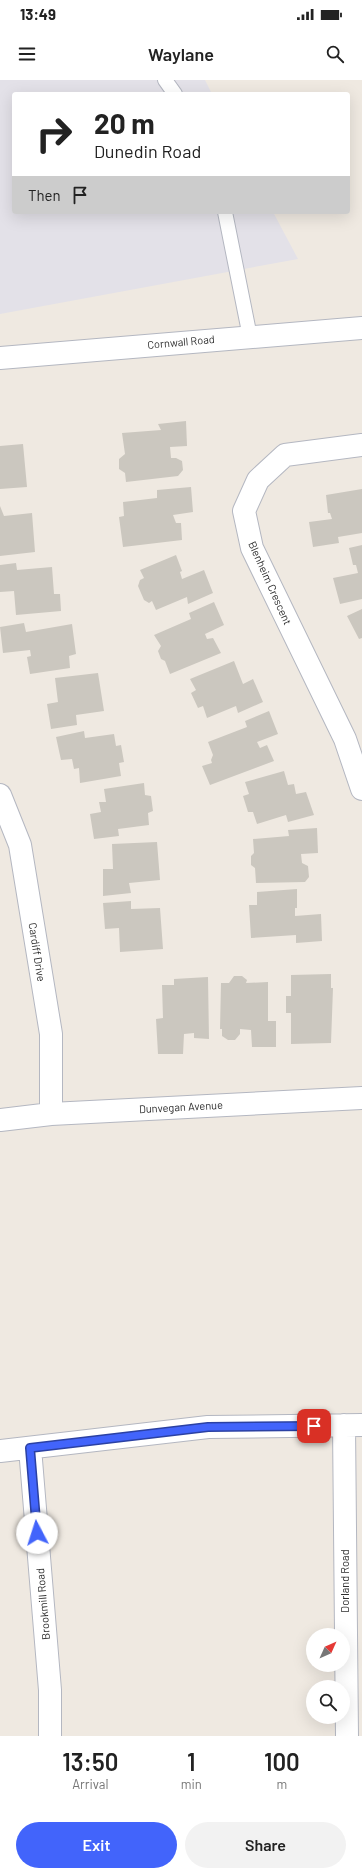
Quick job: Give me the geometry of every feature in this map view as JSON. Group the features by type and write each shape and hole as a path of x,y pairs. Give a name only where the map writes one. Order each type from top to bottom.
{"street":[{"name":"Cornwall Road","path":"0,358 362,328"},
{"name":"Blenheim Crescent","path":"362,445 285,455 258,480 244,511 252,548 345,739 362,789"},
{"name":"Cardiff Drive","path":"0,795 20,845 49,1026 51,1114"},
{"name":"Dunvegan Avenue","path":"0,1120 51,1114 362,1098"},
{"path":"0,1451 208,1427 353,1425"},
{"name":"Dorland Road","path":"347,1736 354,1711 353,1425"},
{"name":"Brookmill Road","path":"30,1448 50,1690 50,1736"}],"lane":[{"path":"165,80 174,92"},
{"path":"225,214 250,337"}],"shaded area":[{"path":"0,80 205,80 211,92 12,92 12,214 274,214 298,259 0,314"}],"building":[{"path":"186,421 187,446 170,447 171,458 176,458 182,461 183,470 178,476 126,482 125,473 119,469 119,459 125,454 122,433 161,430 158,424"},
{"path":"23,444 27,487 0,489 0,446"},
{"path":"191,487 193,512 173,515 176,523 181,523 182,540 123,547 119,517 124,516 123,502 157,498 157,490"},
{"path":"362,489 362,533 338,537 339,543 313,547 309,522 332,519 330,513 328,513 326,495"},
{"path":"0,506 4,516 32,513 35,552 0,556"},
{"path":"362,545 362,599 340,604 333,578 358,573 356,565 353,565 349,548"},
{"path":"176,555 182,571 180,572 182,579 204,570 213,593 188,604 187,597 156,610 152,601 149,603 144,600 138,586 140,580 144,578 140,570"},
{"path":"16,563 17,570 52,567 54,594 60,594 61,611 16,615 14,591 0,592 0,565"},
{"path":"214,602 224,625 205,634 207,639 213,638 221,653 170,674 165,661 161,659 158,651 161,646 154,635 191,619 189,613"},
{"path":"362,609 362,638 359,639 347,616"},
{"path":"24,623 26,632 72,624 76,654 69,656 70,668 30,674 27,657 31,656 30,650 3,653 0,627"},
{"path":"234,661 243,684 253,679 263,702 238,713 236,706 207,718 203,706 198,708 191,693 196,690 190,679"},
{"path":"98,673 104,711 76,715 77,725 51,729 47,704 58,702 55,678"},
{"path":"269,711 278,734 257,742 260,748 267,745 274,761 210,785 202,766 212,763 211,760 213,755 208,742 247,727 245,721"},
{"path":"84,731 85,738 114,734 116,746 121,745 124,762 119,763 121,776 80,783 79,768 74,769 72,759 61,760 56,737"},
{"path":"284,771 288,785 294,784 296,794 306,792 314,815 288,822 286,815 257,824 253,812 248,812 243,796 249,794 245,782"},
{"path":"144,783 145,795 151,796 153,811 148,813 149,825 118,829 119,836 94,839 90,814 101,812 99,802 106,802 104,789"},
{"path":"317,828 318,853 301,854 302,863 308,866 309,877 305,882 256,883 255,868 251,865 251,856 254,853 253,839 289,836 288,830"},
{"path":"157,842 160,880 129,883 131,893 103,896 103,869 113,869 112,844"},
{"path":"297,889 297,908 295,908 295,916 321,914 322,941 296,943 296,935 251,938 249,905 257,905 257,892"},
{"path":"131,901 131,909 160,908 163,949 120,952 119,928 105,929 103,903"},
{"path":"331,974 331,988 333,988 331,1043 291,1044 291,1013 286,1013 286,996 291,996 291,975"},
{"path":"234,976 242,976 247,980 246,983 268,982 268,1021 276,1021 276,1047 252,1047 251,1030 240,1029 240,1034 235,1040 228,1040 222,1036 222,1029 220,1029 221,983 229,983"},
{"path":"208,977 209,1039 194,1038 194,1033 184,1034 183,1054 158,1054 156,1019 163,1018 162,985 174,985 174,979"}],"route":[{"path":"37,1533 30,1448 208,1427 314,1426"}]}
